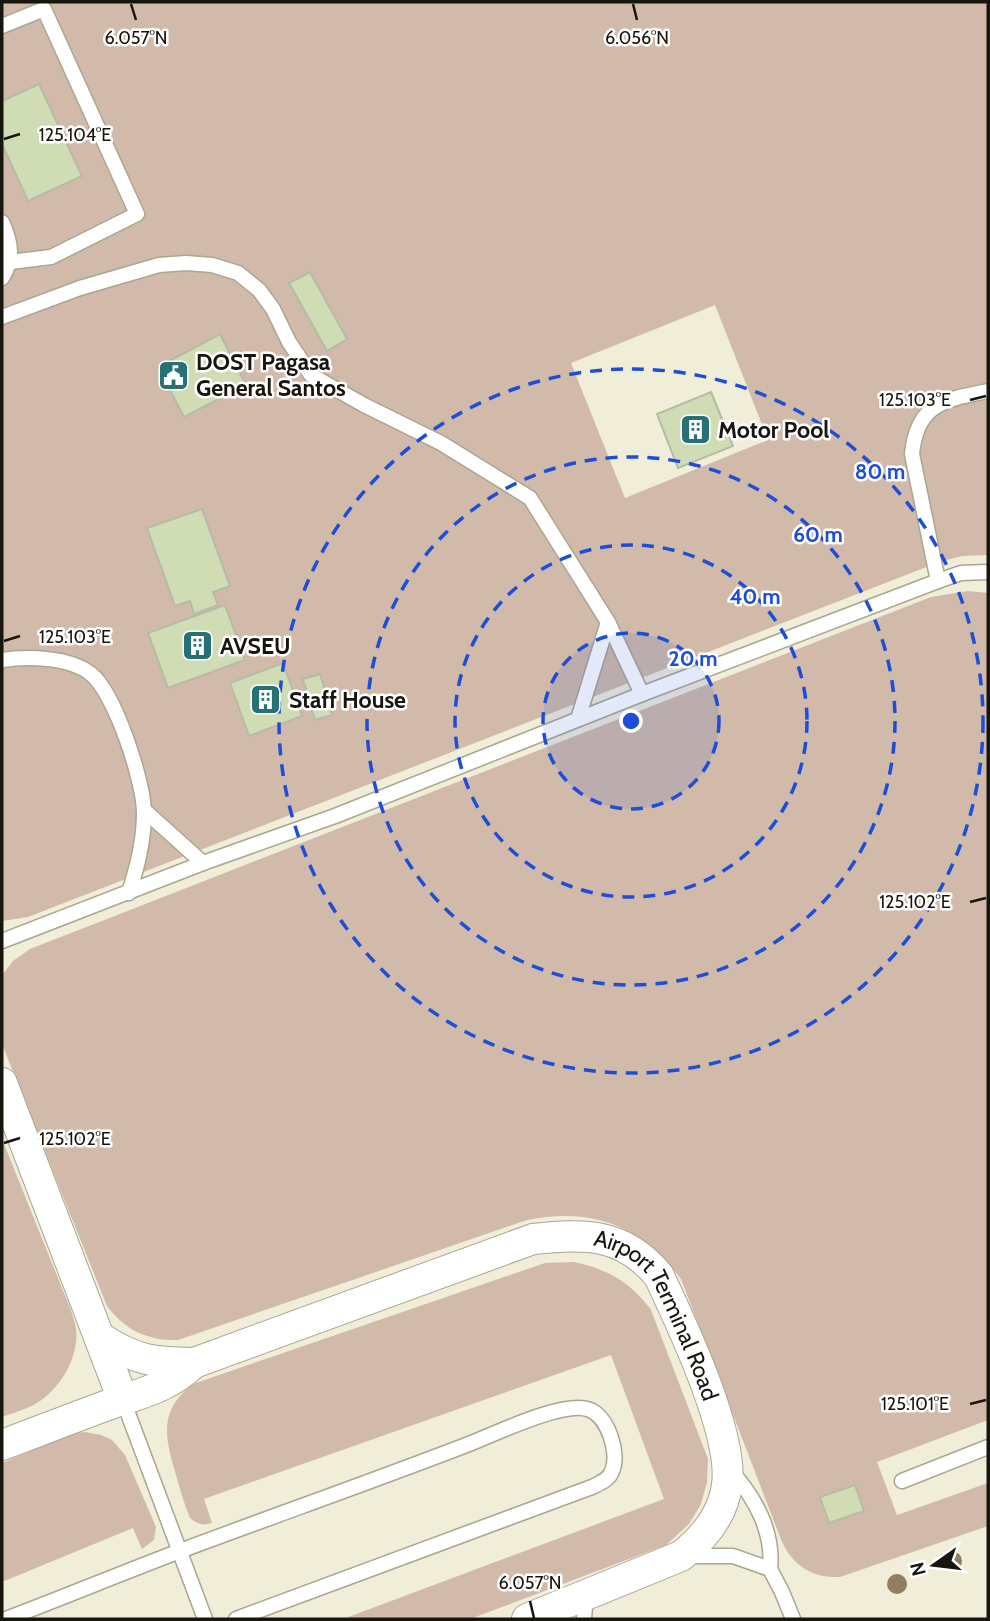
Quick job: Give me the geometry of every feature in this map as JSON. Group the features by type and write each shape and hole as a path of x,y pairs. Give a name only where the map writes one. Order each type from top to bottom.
{"street":[{"path":"2,1083 101,1338 122,1400"},
{"name":"Airport Terminal Road","path":"2,1445 122,1400 148,1393 167,1384 194,1363 533,1239 581,1235 603,1238 628,1248 646,1260 659,1276 720,1424 728,1467 727,1486 714,1521 701,1540 681,1556 585,1607 527,1619"},
{"name":"Airport Terminal Road","path":"101,1338 137,1358 151,1362 194,1363"}],"lane":[{"path":"2,26 44,9 137,214 51,257 10,262"},
{"path":"2,222 10,246 10,262 2,278"},
{"path":"2,317 80,288 159,265 212,265 238,273 259,290 273,309 289,342 311,375 353,400 441,443 530,498 608,622 642,694"},
{"path":"938,581 912,454 914,437 918,424 926,413 938,405 988,391"},
{"path":"2,942 204,863 335,816 642,694 938,581 961,573 988,572"},
{"path":"578,719 608,622"},
{"path":"2,660 46,658 90,673 102,687 135,765 144,810 138,865 129,892"},
{"path":"144,810 204,863"},
{"path":"122,1400 205,1619"},
{"path":"6,1619 551,1412 566,1408 588,1409 602,1419 614,1453 612,1471 605,1481 236,1619"},
{"path":"902,1481 988,1448"},
{"path":"728,1467 748,1490 758,1508 772,1552 770,1569 793,1619"},
{"path":"681,1556 733,1556 770,1569"}],"shaded area":[{"path":"2,2 988,2 988,555 963,556 942,561 28,917 2,921","holes":["715,305 768,440 625,498 571,363"]},
{"path":"968,591 988,593 988,1420 877,1462 897,1515 988,1483 988,1526 840,1577 821,1575 805,1569 792,1558 782,1542 681,1279 666,1260 632,1233 594,1219 573,1216 527,1220 178,1340 147,1336 129,1328 107,1306 2,1044 2,975 13,961 30,949 931,597"},
{"path":"2,1139 70,1308 76,1326 76,1340 75,1351 67,1371 54,1389 33,1405 2,1417"},
{"path":"573,1262 596,1268 617,1278 644,1300 651,1310 708,1459 707,1482 701,1504 689,1524 666,1545 470,1619 343,1619 664,1499 611,1355 204,1499 212,1523 200,1524 190,1518 172,1462 167,1426 174,1404 193,1384 545,1263"},
{"path":"85,1432 112,1440 125,1455 156,1527 154,1540 142,1549 133,1528 2,1582 2,1463 74,1433"}],"building":[{"path":"39,84 82,176 28,201 2,144 2,101"},
{"path":"310,272 347,339 327,351 289,283"},
{"path":"220,334 246,385 184,417 158,367"},
{"name":"Motor Pool","path":"711,392 733,446 678,468 657,414"},
{"path":"202,509 230,586 213,592 218,605 194,614 190,601 175,606 147,528"},
{"name":"AVSEU","path":"225,605 245,660 168,688 148,633"},
{"name":"Staff House","path":"283,663 302,716 249,736 230,683"},
{"path":"320,674 332,715 315,720 303,679"},
{"path":"855,1485 864,1511 829,1523 820,1497"}],"place":[{"name":"DOST Pagasa General Santos","path":"173,375"},
{"name":"Motor Pool","path":"695,430"},
{"name":"AVSEU","path":"197,646"},
{"name":"Staff House","path":"266,700"}]}
